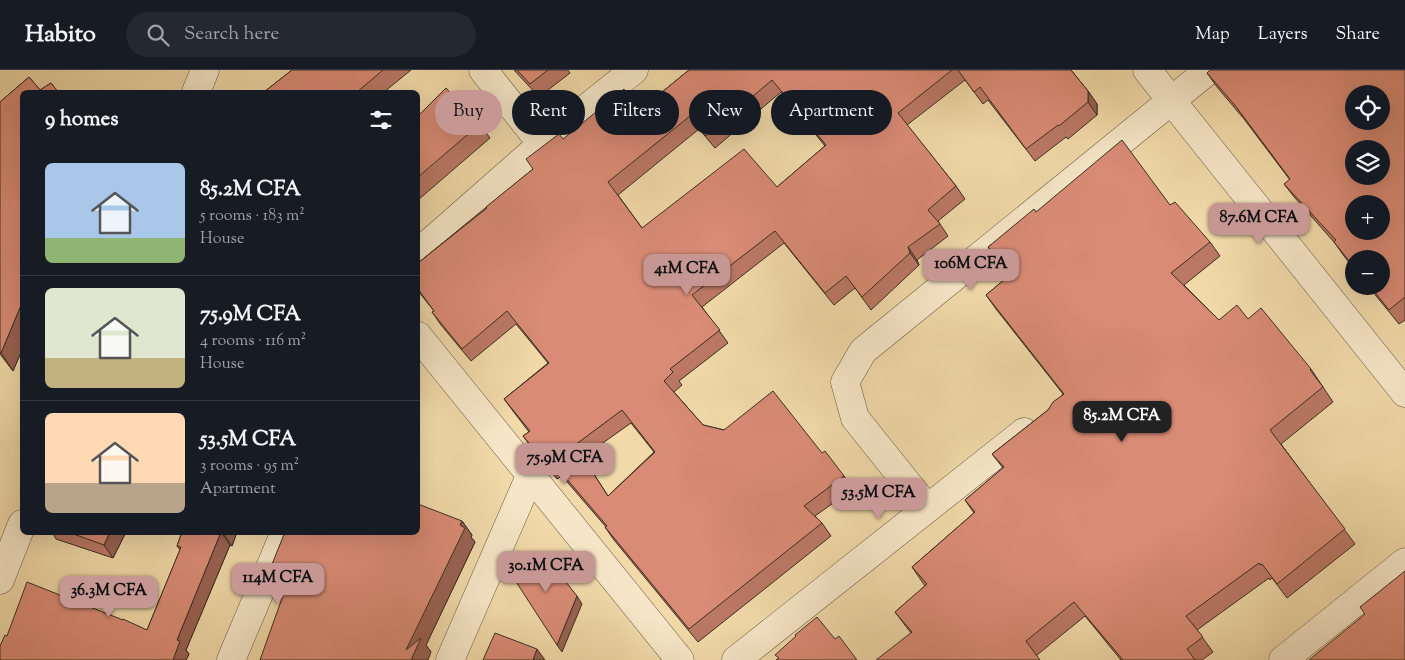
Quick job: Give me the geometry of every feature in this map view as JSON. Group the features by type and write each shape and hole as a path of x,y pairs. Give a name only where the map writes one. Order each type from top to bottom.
{"street":[{"path":"197,90 206,70"},
{"path":"483,70 542,144"},
{"path":"420,251 542,144 634,70"},
{"path":"1147,70 1405,392"},
{"path":"927,508 855,418 845,382 863,352 1209,70"},
{"path":"420,338 680,660"},
{"path":"736,660 1041,418"},
{"path":"450,660 530,476"},
{"path":"0,580 20,529"},
{"path":"231,660 284,535"},
{"path":"1283,660 1405,562"}],"building":[{"path":"292,70 383,70 359,90 267,90"},
{"path":"517,70 548,70 530,84"},
{"path":"689,70 952,70 898,113 956,186 928,210 940,224 908,247 910,253 862,297 846,276 825,293 775,231 692,295 720,330 670,369 673,372 664,381 703,425 724,430 773,391 822,453 825,451 844,476 804,506 822,523 689,629 605,527 607,526 553,463 549,467 523,436 530,431 504,399 549,363 507,311 462,349 432,312 434,311 420,292 420,261 533,169 526,159 558,135 563,139 568,135 585,135 585,121 595,113 595,135 666,135 608,182 642,228 744,149 777,187 826,145 818,135 892,135 892,90 780,90 772,80 760,90 689,90 689,117 679,125 679,90 664,90","holes":["622,410 655,452 608,496 575,445"]},
{"path":"958,70 1071,70 1088,91 1088,102 1059,126 1026,149 980,87 974,92"},
{"path":"1210,70 1405,70 1405,297 1389,310 1377,295 1390,295 1390,250 1345,250 1345,256 1334,242 1336,240 1284,184 1290,179 1234,104 1207,73"},
{"path":"29,77 40,90 20,90 20,308 1,353 0,352 0,102"},
{"path":"51,83 56,90 40,90"},
{"path":"435,99 435,135 467,135 420,175 420,114"},
{"path":"1122,140 1170,205 1175,202 1210,242 1171,273 1219,320 1237,305 1248,319 1261,308 1311,369 1323,387 1270,430 1345,529 1277,584 1262,564 1260,565 1259,563 1186,616 1203,637 1187,649 1195,660 1123,660 1074,602 1026,641 1040,660 876,660 912,632 895,612 927,584 912,567 975,512 965,500 1004,467 992,454 1048,410 1053,402 1064,394 986,295 1012,273 988,247 1034,209 1036,212"},
{"path":"420,505 462,521 460,525 465,528 406,650 421,638 411,660 260,660 286,587 266,579 284,535 420,535"},
{"path":"76,535 109,535 104,545"},
{"path":"181,535 220,535 177,640 180,641 173,660 0,660 0,646 5,635 7,636 27,582 147,630 181,547 177,546"},
{"path":"535,554 547,558 577,596 557,645 511,574"},
{"path":"1405,571 1405,660 1309,660 1365,614 1360,607"},
{"path":"817,617 835,639 839,636 857,660 776,660 779,658 775,655"},
{"path":"495,633 537,649 533,660 483,660"}]}
